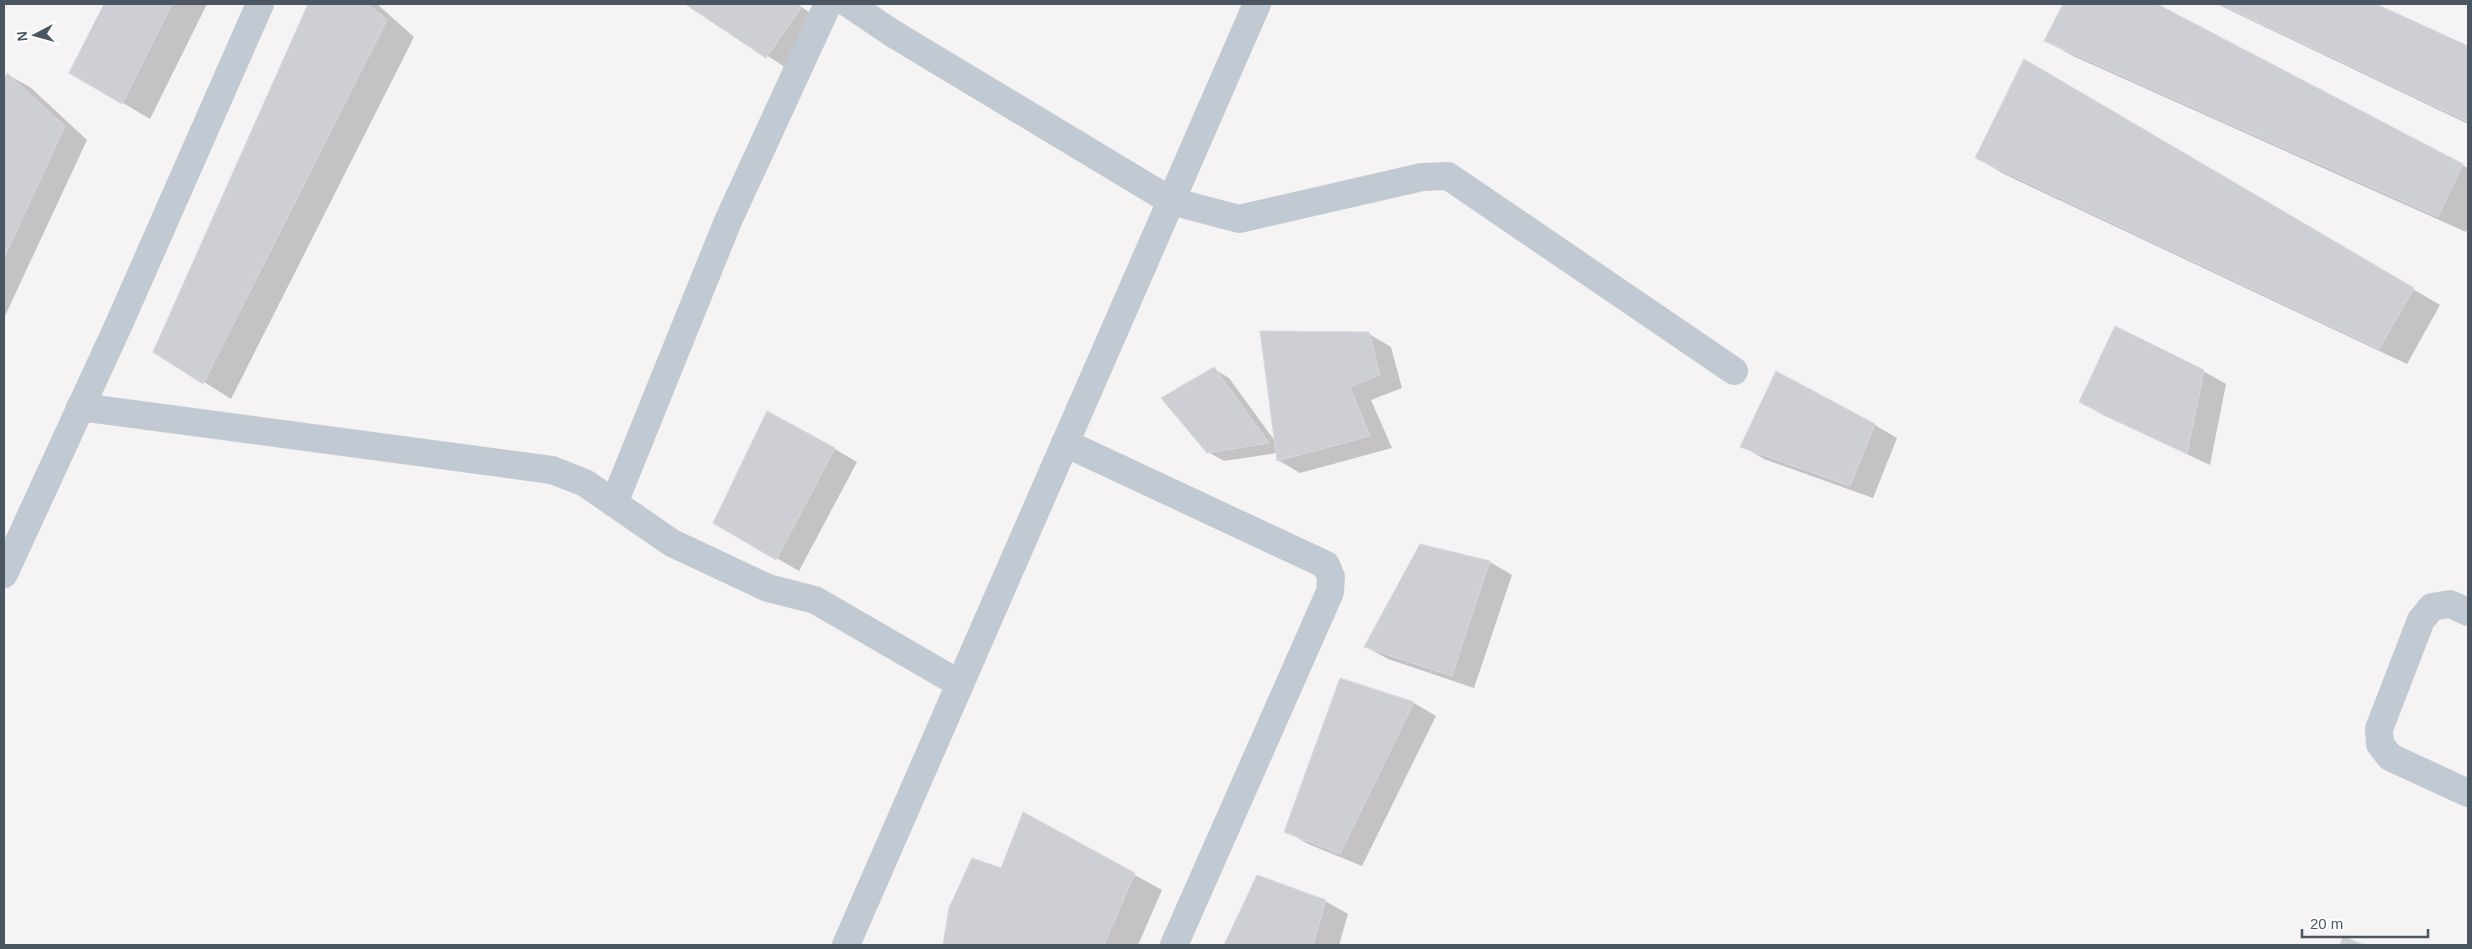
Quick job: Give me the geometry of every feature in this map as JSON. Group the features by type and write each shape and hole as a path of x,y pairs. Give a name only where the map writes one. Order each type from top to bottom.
{"lane":[{"path":"4,574 260,4"},
{"path":"614,503 728,221 828,4"},
{"path":"849,4 892,33 1171,200 1239,219 1422,177 1448,176 1734,371"},
{"path":"846,945 1257,4"},
{"path":"80,407 552,470 585,483 672,543 768,588 815,600 960,684"},
{"path":"1065,443 1326,565 1331,577 1330,592 1174,945"},
{"path":"2468,612 2450,604 2432,607 2421,620 2379,729 2380,744 2390,757 2468,793"}],"building":[{"path":"104,4 172,4 122,104 69,73"},
{"path":"308,4 368,4 387,20 203,384 153,352"},
{"path":"685,4 795,4 801,8 766,58"},
{"path":"2063,4 2157,4 2463,164 2438,217 2044,41"},
{"path":"2220,4 2376,4 2468,46 2468,122"},
{"path":"2024,59 2414,288 2379,349 1975,158"},
{"path":"7,73 65,126 4,258 4,79"},
{"path":"2115,326 2204,370 2187,454 2079,402"},
{"path":"1260,331 1369,332 1380,375 1350,387 1370,436 1277,461"},
{"path":"1214,367 1269,443 1207,453 1161,398"},
{"path":"1776,371 1875,424 1850,486 1740,447"},
{"path":"767,411 835,448 776,560 713,523"},
{"path":"1420,544 1490,561 1452,676 1364,647"},
{"path":"1340,678 1414,702 1340,854 1284,832"},
{"path":"1023,812 1135,873 1104,945 943,945 949,908 972,858 1001,868"},
{"path":"1257,875 1326,900 1313,945 1224,945"},
{"path":"2343,936 2364,945 2340,945"}]}
